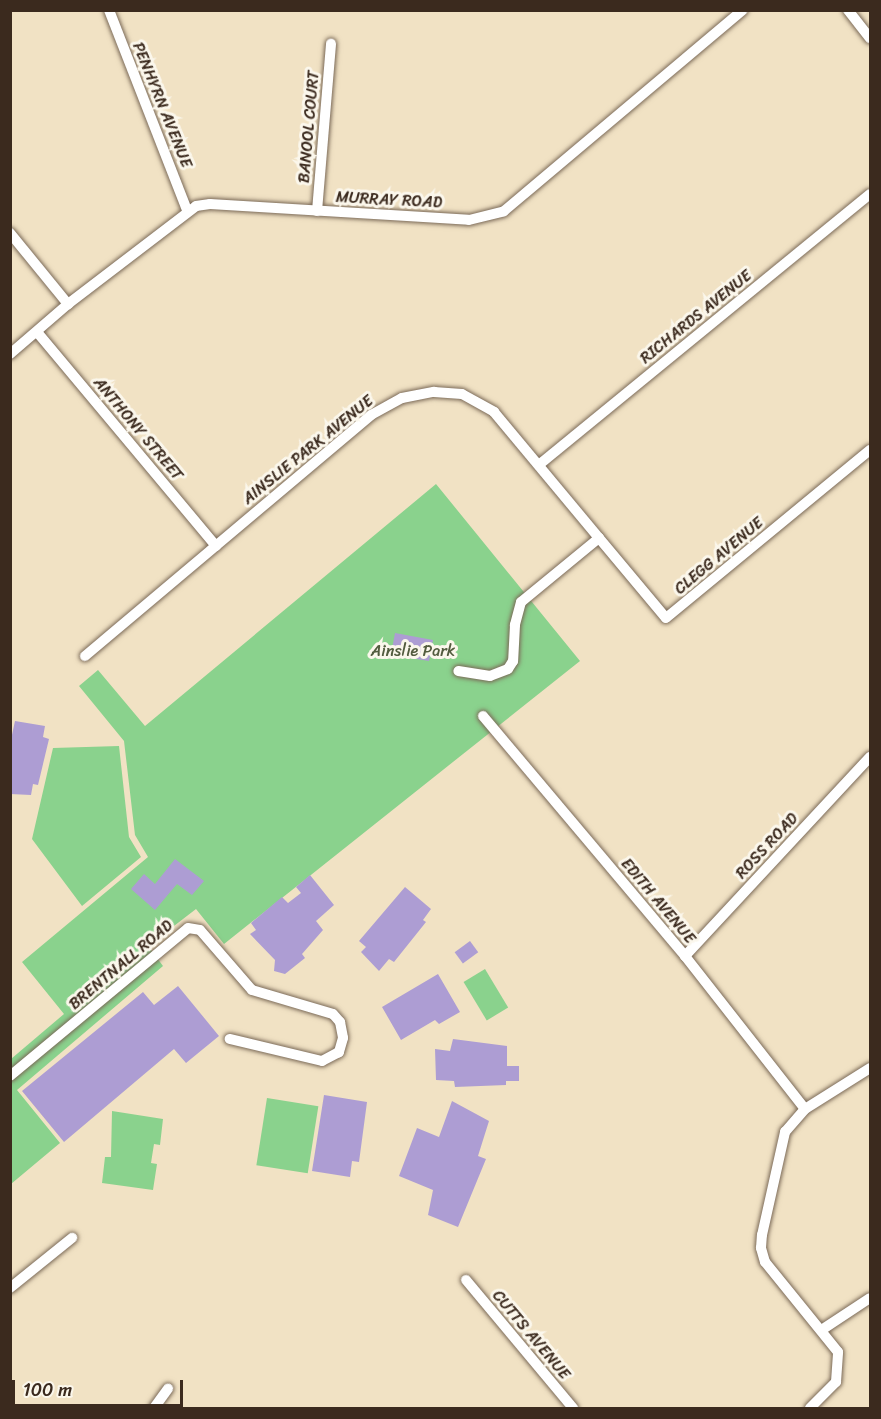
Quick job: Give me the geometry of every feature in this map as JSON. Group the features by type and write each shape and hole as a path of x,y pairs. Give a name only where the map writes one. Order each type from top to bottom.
{"street":[{"name":"PENHYRN AVENUE","path":"109,10 187,210"},
{"name":"MURRAY ROAD","path":"10,354 68,304 187,210 210,204 469,220 504,211 744,10"},
{"path":"848,10 870,38"},
{"name":"BANOOL COURT","path":"317,211 330,44"},
{"name":"RICHARDS AVENUE","path":"540,464 870,194"},
{"path":"10,233 68,304"},
{"name":"ANTHONY STREET","path":"37,332 216,546"},
{"name":"AINSLIE PARK AVENUE","path":"85,656 371,415 402,398 435,392 462,394 494,412 600,538"},
{"name":"CLEGG AVENUE","path":"600,538 666,618 870,450"},
{"path":"458,671 490,676 508,669 513,661 515,625 521,602 600,538"},
{"name":"EDITH AVENUE","path":"483,716 685,956 805,1109"},
{"name":"ROSS ROAD","path":"685,956 870,757"},
{"name":"BRENTNALL ROAD","path":"10,1076 188,928 200,930 252,990 333,1014 340,1022 343,1038 339,1052 322,1061 230,1039"},
{"path":"810,1408 828,1394 840,1369 838,1352 823,1329 803,1311 765,1262 761,1248 785,1131 805,1109 870,1068"},
{"path":"10,1288 72,1238"},
{"name":"CUTTS AVENUE","path":"466,1280 573,1408"},
{"path":"823,1329 870,1298"},
{"path":"153,1408 168,1389"}],"green space":[{"name":"Ainslie Park","path":"436,484 580,661 224,944 196,909 148,946 163,966 17,1090 60,1143 11,1184 11,1059 64,1014 22,962 148,857 135,835 124,741 79,686 98,670 145,726"},
{"path":"119,746 129,837 141,857 82,906 32,839 53,748"},
{"path":"485,969 508,1008 487,1020 464,982"},
{"path":"267,1098 318,1106 308,1173 256,1165"},
{"path":"112,1111 163,1119 160,1145 154,1144 151,1163 157,1164 153,1190 102,1183 105,1157 111,1157"}],"building":[{"path":"395,633 433,640 429,661 404,657 405,652 392,649"},
{"path":"15,721 45,726 43,737 49,739 38,785 33,784 31,795 10,794 10,744"},
{"path":"175,859 204,881 192,895 177,884 155,910 131,889 144,874 155,884"},
{"path":"310,875 334,905 316,921 323,930 302,954 305,958 285,974 274,971 275,960 250,934 256,930 251,923 282,897 288,903 301,893 296,887"},
{"path":"405,887 431,909 423,920 426,922 394,962 389,959 379,971 361,952 366,947 359,941"},
{"path":"470,941 478,952 463,963 455,952"},
{"path":"438,974 460,1012 439,1024 435,1020 401,1040 382,1007"},
{"path":"178,986 219,1036 186,1063 174,1049 64,1142 22,1091 143,992 154,1005"},
{"path":"453,1039 507,1046 507,1066 519,1066 519,1081 506,1081 506,1085 455,1087 454,1081 436,1080 435,1049 450,1051"},
{"path":"324,1095 367,1102 359,1162 352,1161 350,1177 312,1171"},
{"path":"452,1101 489,1121 478,1156 486,1159 458,1227 428,1215 433,1190 399,1176 417,1128 439,1137"}]}
